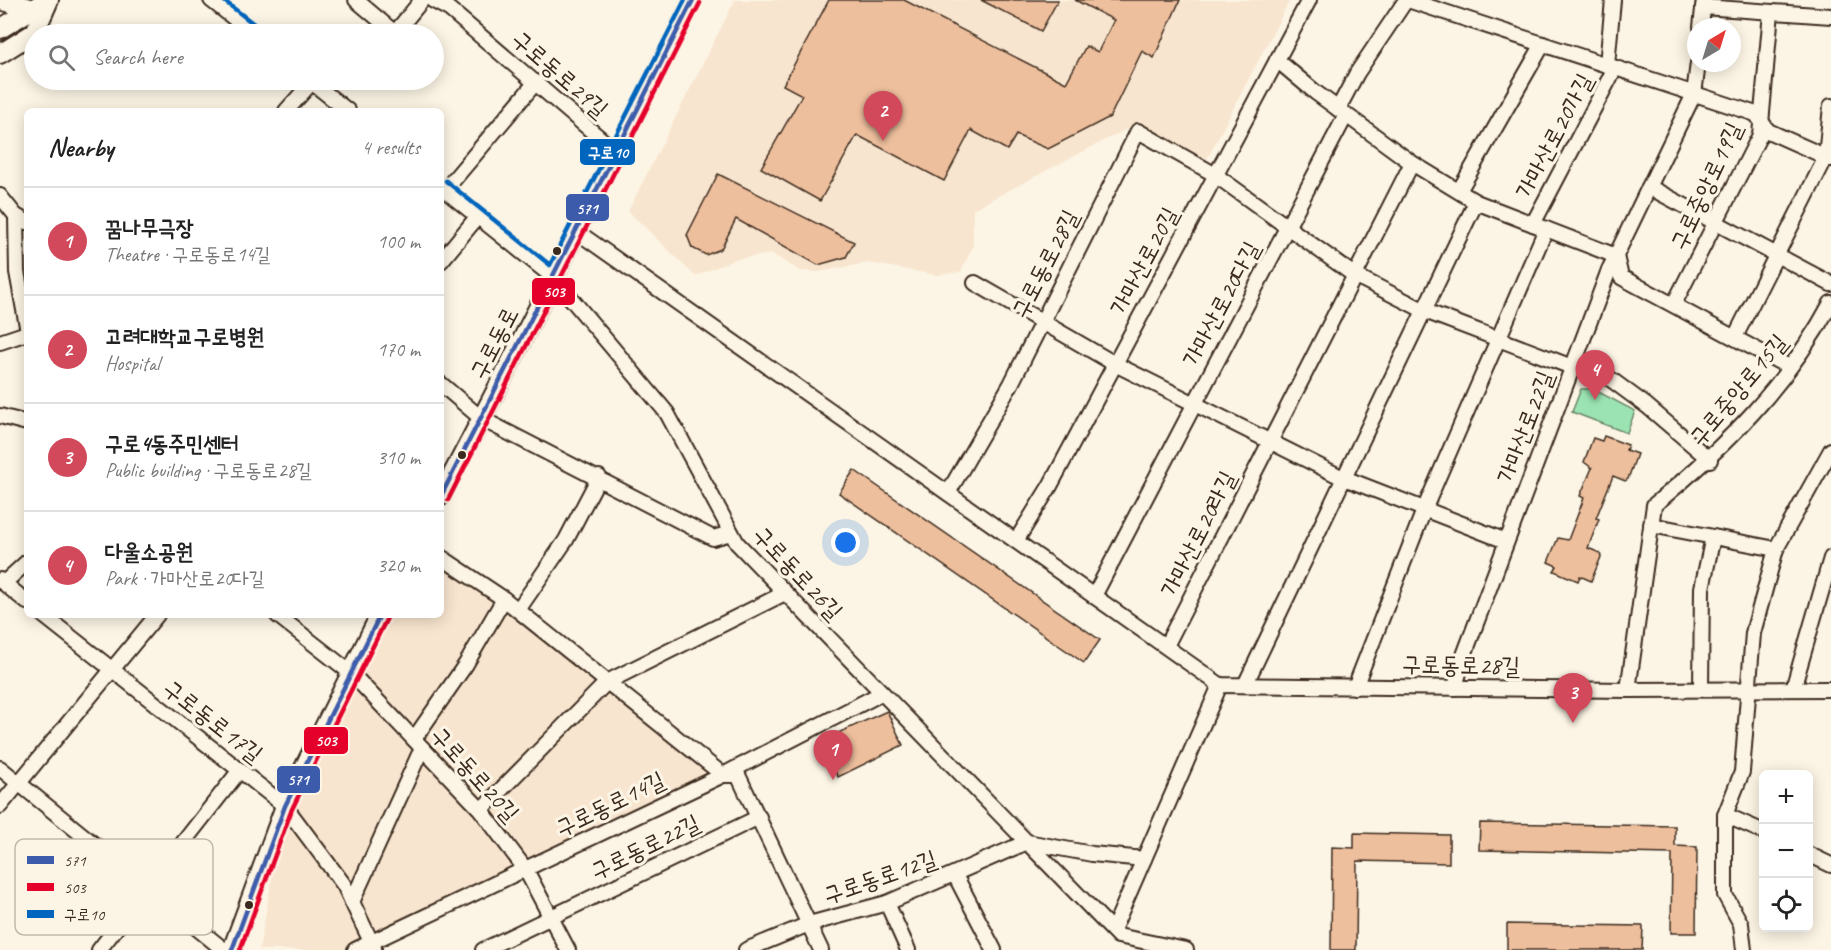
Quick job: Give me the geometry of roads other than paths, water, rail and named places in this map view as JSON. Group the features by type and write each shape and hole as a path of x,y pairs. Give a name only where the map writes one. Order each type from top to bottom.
{"main road":[{"name":"구로동로","path":"444,490 693,0"},
{"path":"8,1 43,3"},
{"path":"0,29 43,3"},
{"path":"36,24 43,3"},
{"path":"0,54 24,38"},
{"path":"232,950 285,806 378,618"}],"street":[{"path":"211,0 241,24"},
{"path":"356,0 384,24"},
{"path":"402,24 422,0"},
{"name":"구로동로29길","path":"432,0 453,4 536,82 615,151"},
{"name":"가마산로20길","path":"1017,541 1115,364 1214,174 1309,0"},
{"name":"가마산로20가길","path":"1288,227 1342,112 1357,73 1407,0 1756,114 1768,131 1828,158"},
{"path":"1611,67 1613,0"},
{"path":"1702,18 1704,3 1771,12 1831,16"},
{"name":"구로중앙로19길","path":"1674,304 1760,135 1771,12"},
{"path":"1459,191 1543,44"},
{"path":"1277,60 1342,112 1412,163 1476,202 1616,256 1621,277 1789,368"},
{"name":"가마산로20가길","path":"1497,339 1539,226 1611,67"},
{"name":"가마산로22길","path":"1455,688 1462,658 1572,367 1616,256 1694,94 1697,72"},
{"path":"444,187 536,82"},
{"path":"288,108 304,90"},
{"path":"322,90 344,108"},
{"path":"1735,338 1828,158 1831,106"},
{"name":"구로동로28길","path":"948,493 1011,384 1138,131 1214,174"},
{"path":"1270,441 1330,328 1354,275 1412,163"},
{"name":"가마산로20다길","path":"1214,174 1354,275 1425,311 1572,367 1605,375 1647,406 1710,460"},
{"path":"1649,187 1831,284"},
{"name":"구로동로26길","path":"444,189 553,277 667,413 737,543 1118,936 1186,950"},
{"path":"0,196 21,219 17,272 24,310"},
{"path":"1245,685 1476,202"},
{"path":"444,257 478,216"},
{"name":"가마산로20다길","path":"1194,403 1288,227"},
{"path":"576,231 1220,685 1113,930"},
{"path":"975,283 1115,364 1345,478 1506,541"},
{"name":"구로중앙로15길","path":"1628,690 1654,505 1710,460 1751,416 1815,333 1831,303"},
{"path":"0,342 24,334"},
{"path":"1354,687 1424,510 1497,339"},
{"path":"444,387 482,419"},
{"path":"1094,596 1194,403"},
{"path":"0,416 24,422"},
{"name":"구로동로","path":"482,419 713,537 731,533"},
{"name":"가마산로20라길","path":"1166,646 1270,441"},
{"path":"1744,950 1741,924 1725,895 1725,815 1742,772 1753,633 1776,549 1831,450"},
{"path":"518,610 566,540 599,477"},
{"path":"1651,525 1776,549"},
{"path":"1701,689 1702,588 1713,537"},
{"path":"1793,689 1831,558"},
{"path":"444,559 504,599 723,775 738,775 821,950"},
{"path":"24,564 2,582 24,600"},
{"path":"481,810 607,682 785,593"},
{"path":"352,902 418,743 504,599"},
{"name":"구로동로17길","path":"47,618 285,806 344,885 373,946"},
{"path":"0,806 156,618"},
{"name":"구로동로20길","path":"281,618 351,673 481,810 526,870 568,950"},
{"name":"구로동로28길","path":"1220,685 1628,690 1831,689"},
{"name":"구로동로14길","path":"355,950 373,946 723,775 882,693"},
{"path":"0,768 87,839"},
{"path":"186,839 240,770"},
{"path":"1725,815 1759,830"},
{"name":"구로동로22길","path":"551,917 759,817"},
{"path":"1027,842 1092,854 1144,859"},
{"name":"구로동로12길","path":"746,950 809,924 887,903 1027,842"},
{"path":"1813,856 1831,865"},
{"path":"955,875 994,950"},
{"path":"887,903 908,950"},
{"path":"483,950 551,917"},
{"path":"99,950 111,935"},
{"path":"206,935 224,950"},
{"path":"1127,950 1142,940"}],"place":[{"name":"고려대학교구로병원","path":"883,141"},
{"name":"다울소공원","path":"1595,400"},
{"name":"구로4동주민센터","path":"1573,723"},
{"name":"꿈나무극장","path":"833,780"}]}
